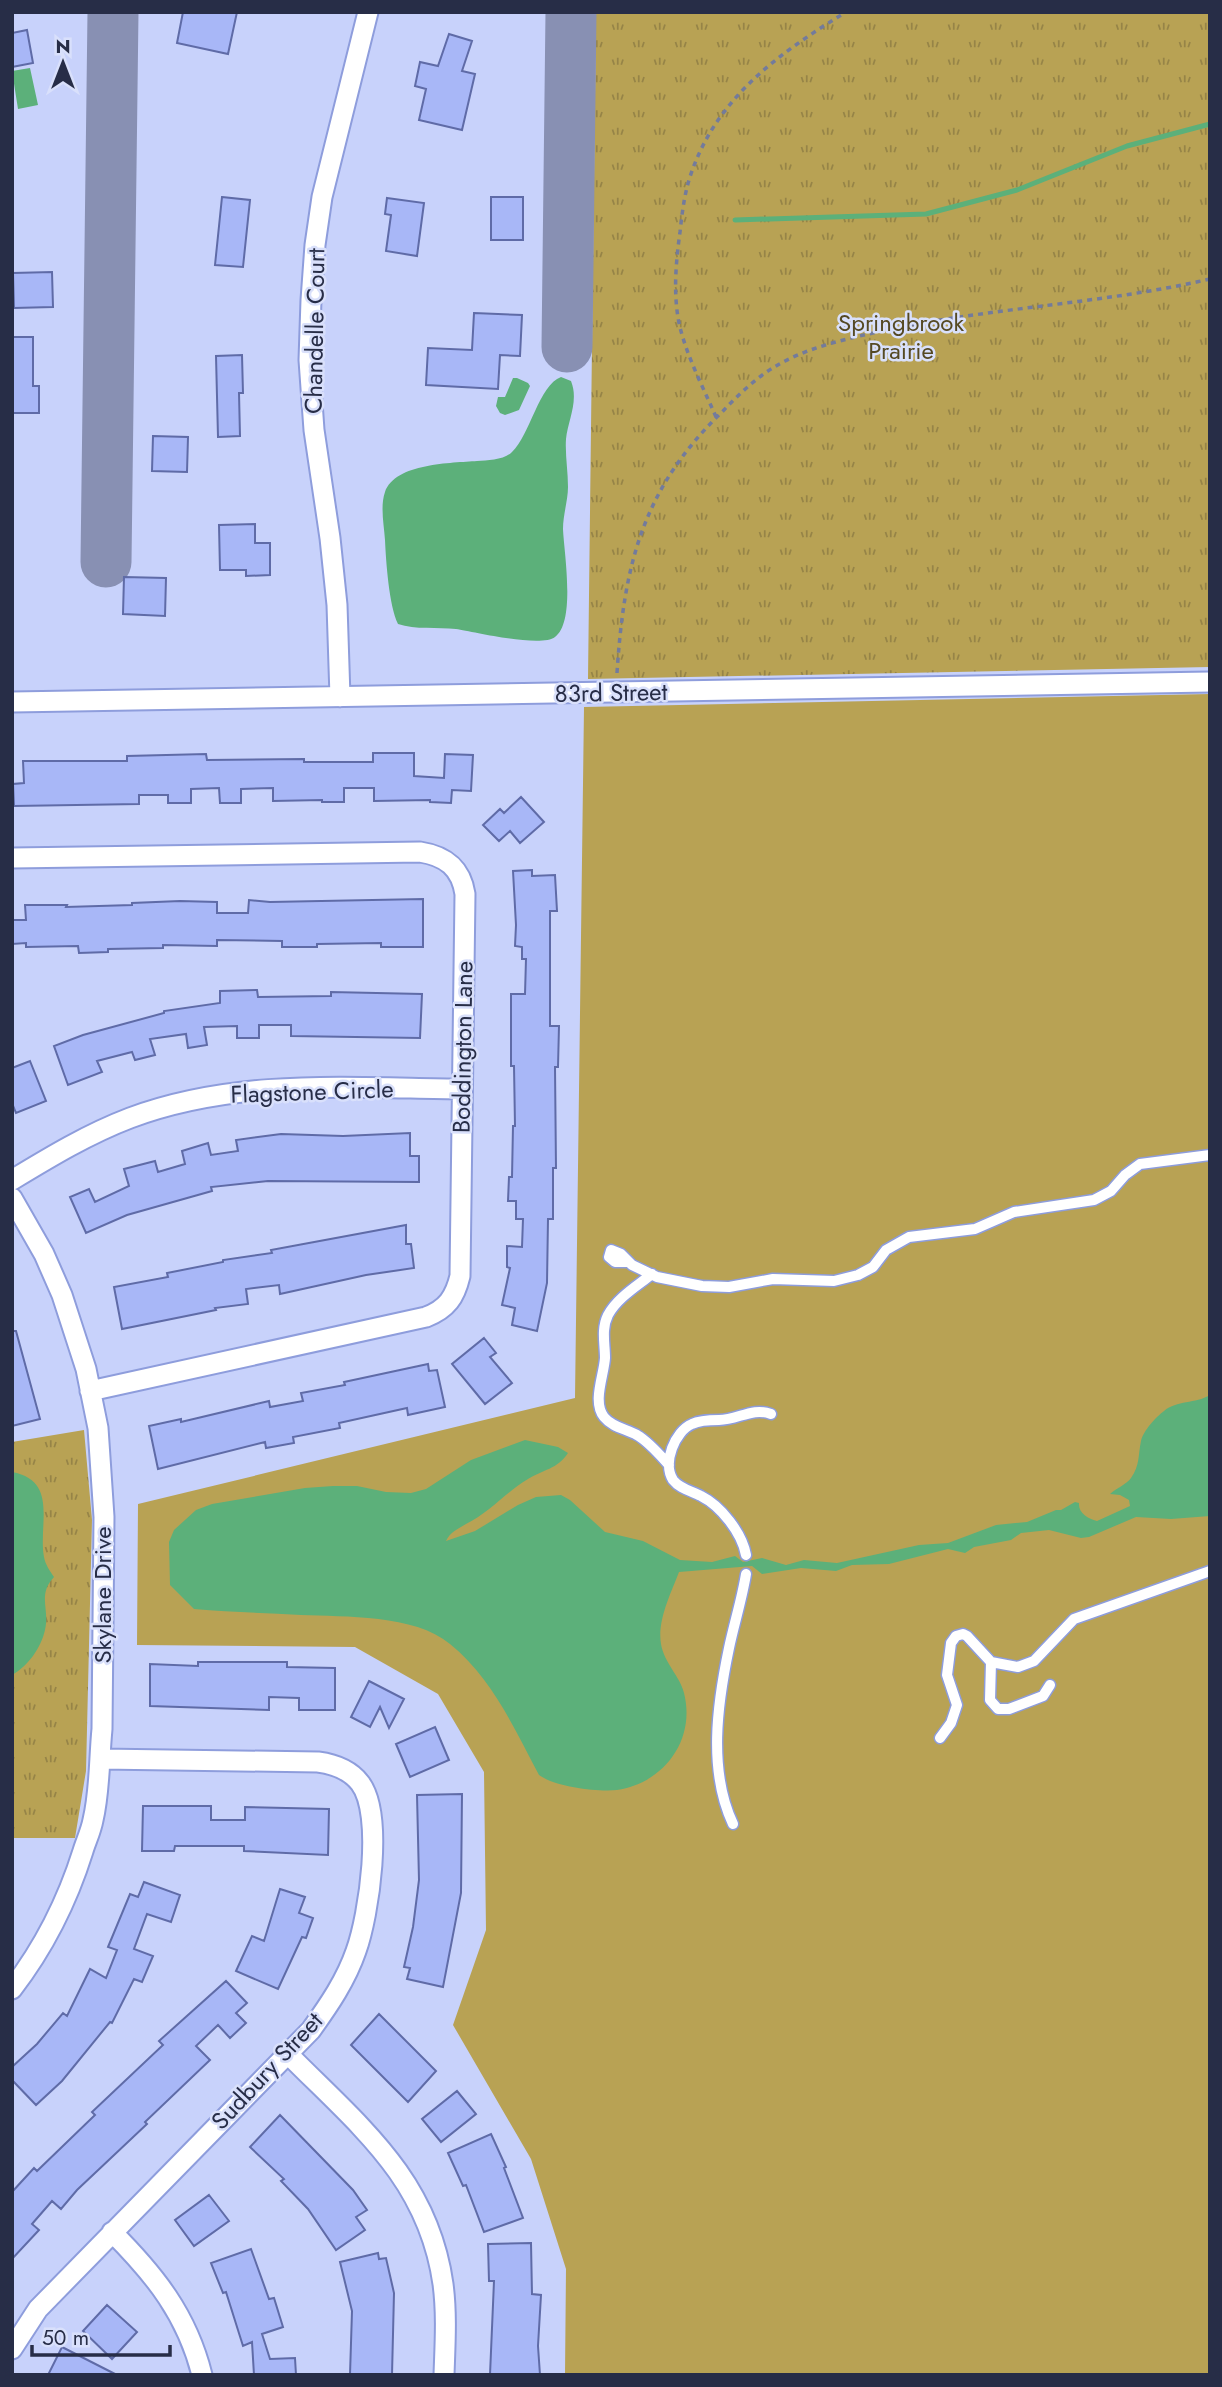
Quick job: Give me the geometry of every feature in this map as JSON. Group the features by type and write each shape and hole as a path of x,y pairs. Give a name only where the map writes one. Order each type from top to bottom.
{"street":[{"name":"Chandelle Court","path":"340,697 334,578 314,430 309,360 311,300 322,197 368,12"},
{"name":"83rd Street","path":"12,702 1210,682"},
{"name":"Boddington Lane","path":"12,858 421,852 448,861 457,870 465,894 460,1276 457,1291 448,1304 426,1317 90,1391"},
{"name":"Flagstone Circle","path":"12,1180 86,1137 130,1118 223,1094 296,1087 462,1089"},
{"name":"Skylane Drive","path":"12,1198 44,1254 76,1334 98,1428 104,1493 101,1759 93,1821 73,1885 55,1926 32,1964 12,1989"},
{"name":"Sudbury Street","path":"12,2349 38,2309 311,2030 334,1997 356,1951 364,1923 371,1873 369,1799 360,1783 346,1770 318,1762 101,1759"},
{"path":"288,2054 377,2143 409,2186 425,2218 437,2251 443,2285 444,2375"},
{"path":"112,2232 145,2265 167,2294 185,2326 202,2375"}],"lane":[{"path":"629,1262 652,1274 702,1286 729,1287 773,1279 834,1281 858,1275 873,1267 886,1250 909,1237 975,1229 1014,1212 1094,1200 1111,1191 1125,1175 1140,1164 1210,1155"},
{"path":"652,1274 608,1315 604,1332 605,1359 599,1399 602,1416 614,1426 638,1436 669,1465"},
{"path":"746,1555 741,1540 721,1512 704,1497 678,1484 671,1474 671,1453 681,1433 692,1424 734,1419 757,1411 771,1414"},
{"path":"940,1738 951,1723 957,1705 947,1675 953,1638 959,1634 967,1636 991,1662 1011,1667 1026,1665 1042,1654 1074,1619 1210,1572"},
{"path":"733,1824 718,1776 719,1712 729,1647 746,1574"},
{"path":"991,1662 989,1700 998,1709 1009,1709 1043,1696 1050,1685"}],"path":[{"path":"716,418 684,337 677,309 676,267 688,183 709,135 742,89 784,52 846,12"},
{"path":"617,679 623,601 640,535 656,500 675,468 716,418 772,369 798,355 846,340 916,324 1210,279"}],"green space":[{"name":"Springbrook Prairie","path":"596,12 1210,12 1210,667 588,679"},
{"path":"1210,694 1210,2375 565,2375 566,2269 531,2159 453,2025 486,1930 484,1772 438,1694 355,1647 137,1645 138,1504 575,1398 584,707"},
{"path":"84,1430 92,1520 86,1771 75,1838 12,1838 12,1442"}],"shaded area":[{"path":"30,68 38,105 18,109 12,71"},
{"path":"561,377 571,381 574,396 566,439 568,487 563,529 567,602 561,629 555,637 536,641 456,629 419,628 398,624 388,583 383,516 385,492 391,482 400,475 425,466 491,460 509,455 524,434 547,390"},
{"path":"513,378 530,386 519,410 505,415 500,413 496,406 498,397 505,397"},
{"path":"1210,1395 1210,1516 1171,1519 1136,1517 1081,1538 1049,1530 1021,1533 1011,1540 974,1547 965,1553 948,1549 889,1564 852,1565 836,1571 801,1568 762,1574 752,1566 679,1572 666,1607 660,1635 665,1657 684,1693 685,1727 673,1756 662,1769 634,1786 617,1790 576,1788 555,1783 539,1775 490,1688 465,1657 435,1634 399,1622 378,1619 194,1609 170,1585 169,1542 174,1530 196,1510 212,1504 305,1488 357,1486 386,1492 411,1493 426,1489 471,1460 525,1440 558,1447 568,1453 560,1463 520,1484 482,1514 454,1531 446,1541 475,1531 536,1497 561,1495 605,1532 643,1541 680,1560 712,1562 735,1556 743,1562 762,1558 786,1565 804,1560 837,1563 919,1545 948,1543 996,1525 1027,1522 1075,1502 1079,1503 1084,1515 1097,1521 1130,1506 1129,1500 1110,1494 1126,1483 1134,1473 1142,1437 1154,1420 1180,1403"},
{"path":"12,1472 27,1477 36,1484 41,1494 44,1557 54,1577 46,1590 45,1630 37,1650 28,1662 12,1675"}],"building":[{"path":"183,12 237,12 228,54 177,43"},
{"path":"27,30 33,63 12,67 12,33"},
{"path":"449,34 472,41 462,71 475,74 462,130 419,120 426,89 415,86 420,62 438,66"},
{"path":"222,197 250,200 243,267 215,265"},
{"path":"491,197 523,197 523,240 491,240"},
{"path":"387,198 424,203 417,256 386,251 391,215 385,214"},
{"path":"52,272 53,307 14,308 13,273"},
{"path":"474,313 522,315 520,356 500,355 498,389 426,385 428,348 472,350"},
{"path":"12,337 33,337 33,386 39,386 39,413 12,413"},
{"path":"242,355 240,436 218,437 216,356"},
{"path":"153,436 188,437 187,472 152,471"},
{"path":"255,524 255,543 270,543 270,575 246,576 246,570 220,570 219,525"},
{"path":"124,577 166,578 165,616 123,614"},
{"path":"373,753 414,753 414,776 444,778 445,754 473,755 471,791 452,790 451,803 430,800 374,801 374,788 344,788 344,802 273,801 273,788 241,789 241,803 220,803 219,788 191,789 191,803 168,803 168,795 139,795 139,804 14,806 13,784 24,783 23,761 127,761 127,756 206,754 207,760 304,759 304,762 373,762"},
{"path":"521,797 544,822 520,843 510,831 499,841 483,825 500,809 504,813"},
{"path":"532,870 532,876 555,875 557,911 550,911 550,1026 559,1026 558,1067 555,1067 556,1168 553,1168 553,1219 548,1219 547,1283 537,1331 512,1325 515,1308 502,1305 510,1268 507,1267 507,1246 522,1247 523,1219 516,1219 516,1201 508,1201 515,1126 514,1066 511,1066 511,994 525,994 526,959 522,959 522,947 515,946 513,871"},
{"path":"423,899 423,947 381,947 381,943 282,947 282,941 217,940 217,946 163,945 163,948 108,949 108,952 79,953 78,946 26,947 26,943 12,944 12,920 26,920 25,905 67,905 66,907 180,901 217,902 217,913 248,913 249,900 270,902"},
{"path":"257,990 258,997 331,996 331,992 422,994 420,1038 291,1036 291,1025 259,1025 259,1038 237,1038 237,1026 204,1027 207,1045 188,1048 186,1034 150,1039 155,1055 135,1060 132,1052 97,1061 102,1072 68,1085 54,1046 164,1011 220,1003 220,991"},
{"path":"30,1061 46,1101 16,1113 12,1103 12,1068"},
{"path":"410,1133 410,1156 419,1156 419,1182 268,1181 211,1187 212,1191 127,1215 86,1233 70,1197 89,1189 95,1202 129,1186 124,1169 155,1161 158,1172 185,1164 182,1151 208,1143 211,1155 238,1151 236,1140 281,1134 343,1136"},
{"path":"406,1225 406,1244 411,1244 414,1268 366,1275 280,1294 279,1285 246,1289 248,1304 215,1308 216,1310 122,1329 114,1287 168,1277 167,1273 223,1260 272,1253 271,1250"},
{"path":"12,1331 16,1331 40,1419 12,1426"},
{"path":"484,1338 496,1353 490,1357 512,1383 485,1404 452,1364"},
{"path":"428,1364 429,1371 437,1370 445,1407 408,1415 407,1408 339,1423 340,1428 293,1437 294,1443 266,1448 265,1442 158,1469 149,1426 181,1419 181,1422 269,1401 270,1407 303,1401 301,1393"},
{"path":"198,1662 287,1662 287,1667 335,1668 335,1710 299,1710 299,1698 269,1697 269,1710 150,1706 150,1664 198,1666"},
{"path":"369,1681 404,1699 389,1728 380,1707 370,1727 351,1717"},
{"path":"435,1727 449,1760 410,1777 396,1744"},
{"path":"462,1794 461,1893 443,1987 407,1979 410,1968 404,1967 419,1880 417,1795"},
{"path":"143,1806 211,1806 211,1820 245,1820 245,1807 329,1809 328,1855 244,1851 244,1846 175,1846 174,1851 142,1851"},
{"path":"144,1882 180,1895 171,1922 147,1914 134,1949 153,1956 142,1982 134,1979 112,2023 110,2022 62,2081 36,2105 12,2080 12,2067 37,2044 63,2013 67,2016 90,1969 106,1978 117,1950 108,1947 130,1894 138,1897"},
{"path":"280,1889 305,1897 299,1913 313,1918 306,1938 302,1937 278,1989 236,1971 252,1936 264,1941"},
{"path":"226,1981 247,2003 236,2013 246,2023 230,2038 218,2025 196,2046 210,2060 77,2190 61,2209 52,2201 32,2224 39,2230 12,2259 12,2192 34,2168 37,2171 95,2115 92,2112 163,2045 159,2041"},
{"path":"379,2014 436,2071 408,2102 351,2045"},
{"path":"457,2091 476,2114 441,2142 422,2119"},
{"path":"280,2115 353,2190 367,2210 356,2217 365,2230 336,2250 308,2209 281,2181 284,2179 250,2147"},
{"path":"491,2134 506,2167 504,2168 523,2218 484,2232 466,2185 463,2186 448,2153"},
{"path":"209,2195 229,2221 194,2246 175,2220"},
{"path":"531,2243 532,2294 541,2295 538,2346 540,2375 490,2375 494,2281 489,2281 488,2244"},
{"path":"251,2249 269,2299 274,2298 283,2327 262,2334 270,2359 295,2358 296,2375 254,2375 252,2342 243,2346 226,2292 223,2293 211,2263"},
{"path":"378,2253 379,2259 386,2258 394,2293 392,2375 350,2375 352,2311 340,2262"},
{"path":"107,2305 137,2332 112,2359 83,2331"},
{"path":"62,2347 117,2375 48,2375"}],"waterway":[{"path":"735,220 926,214 1017,190 1127,146 1210,124"}],"taxiway":[{"path":"106,562 113,12"},
{"path":"567,347 571,12"}]}
